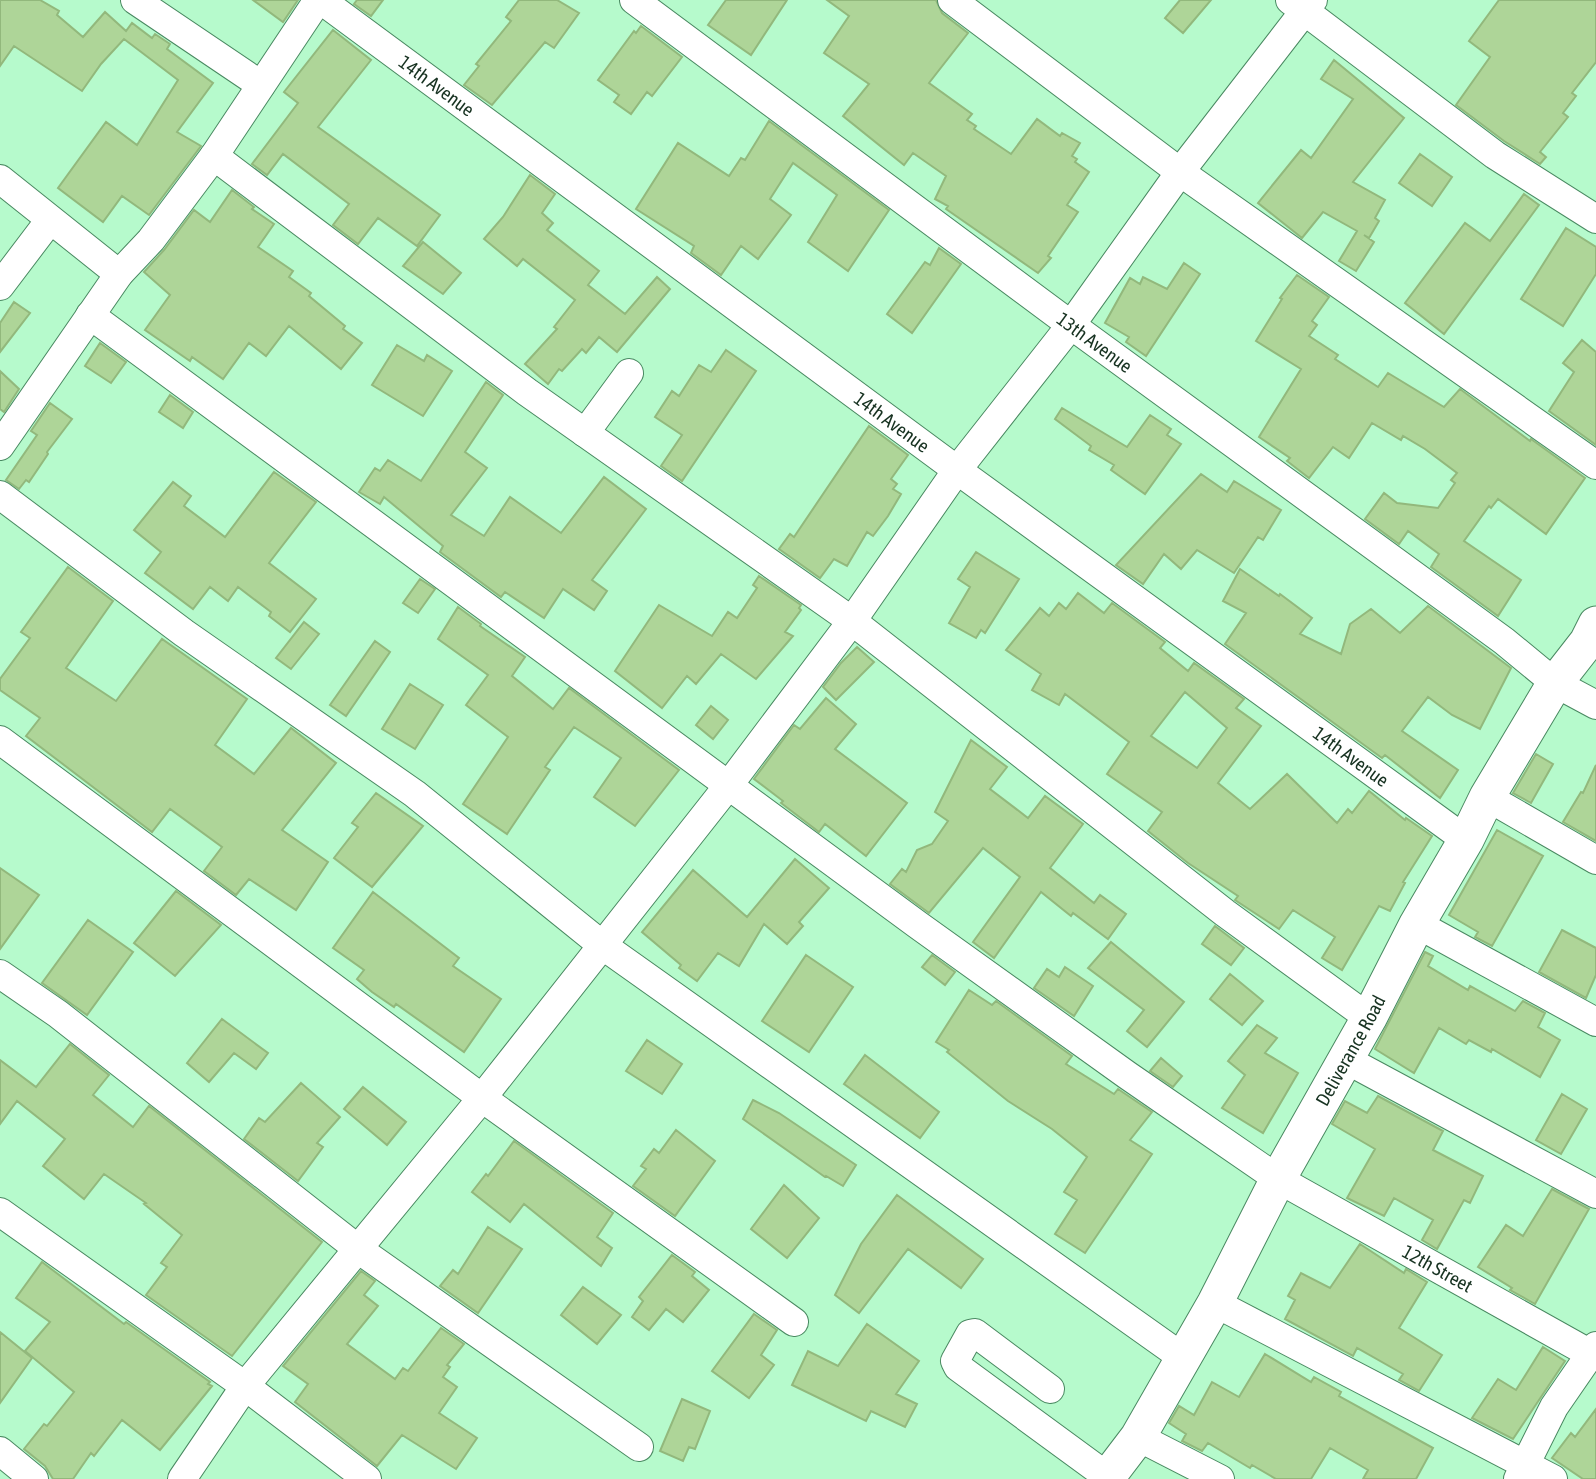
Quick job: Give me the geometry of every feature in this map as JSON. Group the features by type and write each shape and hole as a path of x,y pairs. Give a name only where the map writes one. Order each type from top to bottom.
{"street":[{"path":"135,0 261,85"},
{"path":"0,446 119,274 151,240 214,156 320,0"},
{"name":"14th Avenue","path":"320,0 957,470 1466,840"},
{"name":"13th Avenue","path":"634,0 1071,325 1504,641 1555,683 1596,705"},
{"path":"952,0 1180,172 1596,465"},
{"path":"182,1479 245,1387 482,1098 728,786 852,621 957,470 1071,325 1303,4 1495,155 1596,219"},
{"path":"214,156 585,433 852,621 1226,913 1368,1018"},
{"path":"0,178 119,274"},
{"path":"0,286 50,220"},
{"name":"12th Street","path":"90,315 728,786 1127,1075 1278,1179 1594,1352"},
{"path":"585,433 629,373"},
{"path":"0,495 184,633 415,794 602,945 1182,1357"},
{"name":"Deliverance Road","path":"1107,1478 1138,1437 1215,1303 1278,1179 1368,1018 1416,924 1466,840 1487,797 1555,683 1587,642 1596,624"},
{"path":"0,740 482,1098 794,1322"},
{"path":"1487,797 1596,860"},
{"path":"1416,924 1596,1022"},
{"path":"0,974 58,1014 358,1249 639,1447"},
{"path":"1345,1059 1596,1194"},
{"path":"0,1212 245,1387 367,1479"},
{"path":"1215,1303 1522,1471 1553,1479"},
{"path":"1050,1389 975,1333 970,1334 955,1361 958,1367 1107,1478"},
{"path":"1522,1471 1554,1407 1594,1352"},
{"path":"1138,1437 1220,1479"},
{"path":"0,1451 34,1479"}],"building":[{"path":"0,0 40,0 59,11 57,15 83,37 105,12 126,31 132,23 152,38 155,34 170,44 167,49 213,83 177,132 201,146 149,215 122,196 103,222 58,188 106,122 137,145 178,80 124,39 101,64 82,91 14,46 0,66"},
{"path":"253,0 298,0 283,22"},
{"path":"357,0 383,0 371,16 354,4"},
{"path":"519,0 557,0 579,13 554,48 545,42 492,105 464,85 479,66 476,64 511,21 506,17"},
{"path":"726,0 787,0 751,55 708,25"},
{"path":"827,0 936,0 942,13 968,33 929,83 972,114 967,120 976,126 974,129 1011,154 1037,119 1060,136 1062,133 1080,143 1072,156 1077,159 1075,162 1089,172 1067,205 1078,212 1048,256 1051,258 1038,273 935,199 946,176 913,153 904,165 843,116 869,84 824,53 849,16"},
{"path":"1180,0 1211,0 1183,33 1165,18"},
{"path":"1499,0 1596,0 1596,62 1572,93 1576,96 1563,113 1568,117 1540,152 1546,157 1540,164 1456,105 1490,57 1469,41"},
{"path":"641,26 682,57 652,96 647,92 631,114 614,102 619,95 598,80 634,31 636,33"},
{"path":"333,30 371,60 318,127 440,215 417,246 378,218 358,244 333,225 349,204 283,154 267,175 252,164 298,103 284,92"},
{"path":"1334,60 1404,118 1353,182 1385,200 1375,218 1379,221 1369,238 1364,235 1374,242 1356,271 1339,261 1357,231 1323,212 1302,238 1258,203 1301,150 1311,158 1353,99 1321,79"},
{"path":"769,121 889,210 848,271 808,242 837,195 793,163 770,199 791,215 758,259 741,246 721,275 691,253 694,246 636,209 678,143 729,176 741,158 745,160"},
{"path":"1420,154 1452,177 1432,206 1399,183"},
{"path":"530,175 555,194 542,213 553,223 547,230 599,271 588,285 625,314 657,277 670,289 617,352 599,337 586,353 582,349 562,371 559,369 548,384 525,364 557,329 554,327 575,300 523,259 517,266 484,239 503,217"},
{"path":"232,190 254,207 252,209 274,224 258,247 293,271 289,277 311,293 309,296 345,326 343,329 362,343 341,369 289,326 266,356 249,343 223,379 192,357 190,361 145,330 170,295 144,272 194,210 210,222"},
{"path":"1524,194 1539,205 1444,334 1405,303 1465,223 1490,241"},
{"path":"1566,228 1596,247 1596,274 1563,326 1521,299"},
{"path":"423,242 461,273 443,294 403,266"},
{"path":"939,248 961,264 912,333 887,314 925,262 930,265"},
{"path":"1184,263 1200,274 1146,356 1126,342 1129,337 1105,323 1130,278 1140,284 1143,277 1167,289"},
{"path":"1297,275 1329,297 1312,321 1317,325 1309,336 1338,355 1335,359 1378,387 1388,373 1444,407 1460,389 1585,478 1546,534 1498,499 1491,508 1489,506 1464,541 1521,580 1498,616 1431,567 1439,554 1408,531 1399,544 1365,519 1384,493 1397,503 1438,508 1455,483 1451,480 1457,473 1425,449 1403,436 1401,440 1372,423 1349,458 1333,447 1309,478 1287,461 1290,458 1259,437 1301,369 1256,341 1282,299 1280,298"},
{"path":"14,302 30,313 0,352 0,323"},
{"path":"1582,340 1596,352 1596,445 1549,411 1574,372 1563,363"},
{"path":"100,343 126,362 111,383 85,366"},
{"path":"397,345 424,361 427,355 452,371 423,416 372,385"},
{"path":"726,350 756,371 682,481 661,466 682,435 655,417 672,391 679,396 699,365 711,372"},
{"path":"0,371 19,389 4,412 0,409"},
{"path":"486,382 503,395 465,452 487,468 451,515 484,536 510,497 561,533 604,477 646,509 592,580 607,591 594,610 563,589 544,618 505,592 501,597 440,552 443,546 384,497 380,504 359,492 375,468 380,471 388,460 421,481"},
{"path":"170,395 193,412 183,428 159,412"},
{"path":"50,403 72,419 29,482 26,480 19,489 6,480 37,435 31,431"},
{"path":"1062,408 1127,447 1150,415 1171,429 1167,435 1181,444 1145,494 1111,470 1114,465 1089,450 1091,446 1055,419"},
{"path":"869,426 908,455 891,479 897,484 893,489 901,494 873,536 867,532 847,566 834,559 820,578 779,549 790,534 794,537"},
{"path":"274,472 316,502 269,563 316,599 290,632 269,616 271,612 238,587 228,601 210,587 193,609 145,573 161,552 134,530 173,482 191,496 184,506 225,537"},
{"path":"1201,474 1227,492 1234,481 1281,510 1263,540 1258,537 1234,573 1197,550 1181,569 1164,554 1143,584 1116,565"},
{"path":"976,552 1019,579 985,633 981,630 976,638 949,623 970,587 958,579"},
{"path":"68,567 113,601 66,668 116,701 162,639 247,699 215,745 254,774 291,728 336,763 282,830 328,862 296,910 249,879 236,895 204,871 222,847 170,809 152,832 26,736 40,718 0,690 0,679 30,638 21,632"},
{"path":"1240,569 1312,618 1300,634 1341,654 1350,624 1371,609 1400,633 1428,606 1511,668 1480,729 1452,715 1428,697 1402,731 1458,770 1440,798 1385,755 1382,758 1225,644 1246,613 1223,601"},
{"path":"759,576 801,605 801,610 785,632 793,636 756,679 721,654 696,684 687,676 662,708 615,671 659,605 712,636 728,612 737,618 757,588 753,585"},
{"path":"420,579 435,589 418,613 403,603"},
{"path":"1078,593 1104,613 1112,603 1165,642 1160,648 1188,671 1194,663 1244,699 1236,708 1261,726 1218,783 1250,809 1287,774 1337,823 1348,809 1352,813 1369,791 1405,820 1406,818 1432,836 1403,882 1405,883 1390,911 1379,906 1342,970 1322,958 1335,937 1293,910 1279,929 1235,900 1238,896 1188,863 1148,831 1162,812 1107,774 1129,742 1065,694 1059,705 1032,690 1041,674 1006,650 1040,608 1049,616 1059,603 1066,609","holes":["1185,692 1227,728 1197,768 1151,736"]},
{"path":"458,607 525,657 512,676 553,709 569,688 679,770 635,826 594,797 621,758 574,727 545,767 550,770 507,834 463,804 508,737 466,705 488,675 438,639"},
{"path":"304,622 319,634 291,669 276,658"},
{"path":"375,641 390,652 346,716 330,705"},
{"path":"857,647 874,662 836,700 823,687"},
{"path":"410,684 443,705 415,749 382,729"},
{"path":"826,698 856,724 835,749 907,803 866,856 825,824 819,832 754,779 794,725 800,729"},
{"path":"711,706 728,720 713,739 696,725"},
{"path":"971,740 1007,767 990,789 1028,818 1045,796 1083,824 1050,868 1094,903 1100,895 1126,914 1108,939 1073,913 1071,916 1041,892 994,958 973,942 1020,877 983,848 929,913 890,884 902,869 906,872 917,850 932,844 948,821 935,812"},
{"path":"1536,754 1553,764 1531,803 1513,793"},
{"path":"1596,765 1596,841 1563,822 1581,792 1583,793"},
{"path":"376,793 423,826 372,887 334,858 358,827 352,823"},
{"path":"1497,830 1543,856 1492,946 1475,937 1478,932 1449,915"},
{"path":"795,859 829,888 799,922 803,926 787,944 764,924 739,966 718,953 697,981 679,968 681,965 642,932 693,870 747,917"},
{"path":"0,868 39,895 0,949"},
{"path":"176,891 221,925 175,976 134,943"},
{"path":"373,892 459,958 453,966 501,999 464,1052 396,1004 394,1007 372,992 357,979 364,970 333,948"},
{"path":"88,920 133,952 87,1015 42,983"},
{"path":"1215,926 1244,948 1231,965 1202,944"},
{"path":"1562,930 1596,948 1596,975 1586,998 1539,972"},
{"path":"1111,942 1184,1002 1147,1047 1127,1031 1144,1010 1088,968"},
{"path":"1425,952 1433,956 1428,966 1468,990 1470,986 1515,1011 1523,1001 1545,1013 1538,1027 1560,1040 1540,1077 1492,1049 1491,1052 1469,1040 1466,1044 1439,1028 1414,1073 1375,1049"},
{"path":"806,955 853,987 809,1052 762,1021"},
{"path":"932,955 955,972 945,985 922,967"},
{"path":"1065,967 1093,986 1074,1016 1034,988 1047,969 1059,977"},
{"path":"1230,974 1263,1001 1242,1025 1210,999"},
{"path":"969,990 992,1005 996,1001 1072,1056 1066,1064 1114,1094 1118,1089 1152,1112 1130,1140 1152,1154 1085,1253 1055,1234 1077,1200 1064,1192 1087,1157 1052,1129 1008,1101 936,1042"},
{"path":"222,1019 268,1053 256,1069 234,1053 209,1082 187,1063"},
{"path":"1257,1025 1277,1038 1265,1053 1298,1073 1263,1133 1222,1108 1245,1075 1228,1061"},
{"path":"647,1040 682,1064 662,1094 626,1071"},
{"path":"70,1044 109,1075 93,1095 133,1127 149,1106 322,1242 232,1356 146,1295 167,1267 161,1263 182,1235 144,1204 146,1203 104,1174 84,1199 43,1166 65,1139 17,1101 0,1124 0,1060 36,1087"},
{"path":"865,1055 939,1112 920,1138 844,1084"},
{"path":"1161,1058 1182,1076 1173,1087 1150,1071"},
{"path":"301,1083 340,1117 317,1143 323,1147 298,1181 244,1139 259,1118 265,1122"},
{"path":"363,1087 406,1122 387,1145 344,1109"},
{"path":"1562,1094 1587,1109 1561,1154 1536,1140"},
{"path":"1378,1096 1443,1131 1433,1150 1483,1176 1470,1203 1464,1200 1437,1249 1422,1240 1433,1220 1394,1198 1384,1216 1347,1198 1375,1149 1332,1124 1345,1101 1367,1113"},
{"path":"753,1100 779,1113 856,1165 843,1186 825,1177 743,1119"},
{"path":"676,1130 715,1161 675,1216 633,1186 646,1169 641,1166 654,1149 659,1153"},
{"path":"514,1141 613,1213 597,1237 612,1248 601,1266 524,1204 510,1222 472,1192 486,1174 488,1176"},
{"path":"784,1185 819,1218 787,1258 751,1229"},
{"path":"1552,1189 1589,1209 1535,1304 1478,1267 1506,1225 1523,1236"},
{"path":"897,1195 983,1259 961,1288 908,1249 859,1313 835,1295 861,1244"},
{"path":"488,1227 522,1249 478,1313 440,1286 453,1270 458,1274"},
{"path":"1360,1244 1404,1273 1406,1269 1427,1282 1399,1328 1442,1355 1419,1391 1399,1380 1403,1374 1357,1348 1353,1356 1285,1319 1295,1300 1288,1296 1301,1273 1330,1288"},
{"path":"672,1255 695,1272 692,1276 709,1290 683,1322 666,1309 649,1330 632,1317 643,1301 639,1297"},
{"path":"42,1262 124,1324 126,1322 210,1382 208,1384 212,1386 160,1450 122,1420 94,1456 91,1453 73,1479 53,1479 45,1466 24,1449 44,1424 47,1426 74,1392 25,1351 50,1322 16,1298"},
{"path":"361,1271 375,1281 364,1295 378,1306 347,1344 395,1379 403,1368 408,1371 441,1328 464,1344 447,1365 450,1367 443,1377 457,1387 439,1413 477,1438 456,1469 402,1435 377,1466 295,1402 308,1384 283,1366"},
{"path":"583,1287 621,1315 597,1344 561,1315"},
{"path":"754,1314 777,1330 761,1355 774,1365 749,1398 712,1371"},
{"path":"867,1324 919,1361 896,1394 917,1404 905,1427 871,1411 866,1421 792,1385 808,1351 838,1366"},
{"path":"0,1332 32,1358 0,1403"},
{"path":"1543,1347 1565,1361 1513,1439 1472,1418 1498,1379 1516,1390"},
{"path":"1265,1354 1311,1382 1314,1377 1341,1392 1339,1396 1433,1448 1416,1479 1363,1479 1368,1470 1330,1448 1311,1479 1276,1479 1252,1465 1250,1468 1208,1443 1202,1451 1182,1441 1186,1434 1169,1423 1179,1406 1194,1415 1212,1382 1239,1397"},
{"path":"682,1399 710,1411 695,1449 689,1447 683,1461 660,1451"},
{"path":"1596,1409 1596,1479 1583,1479 1552,1458 1571,1433 1575,1437"}]}
